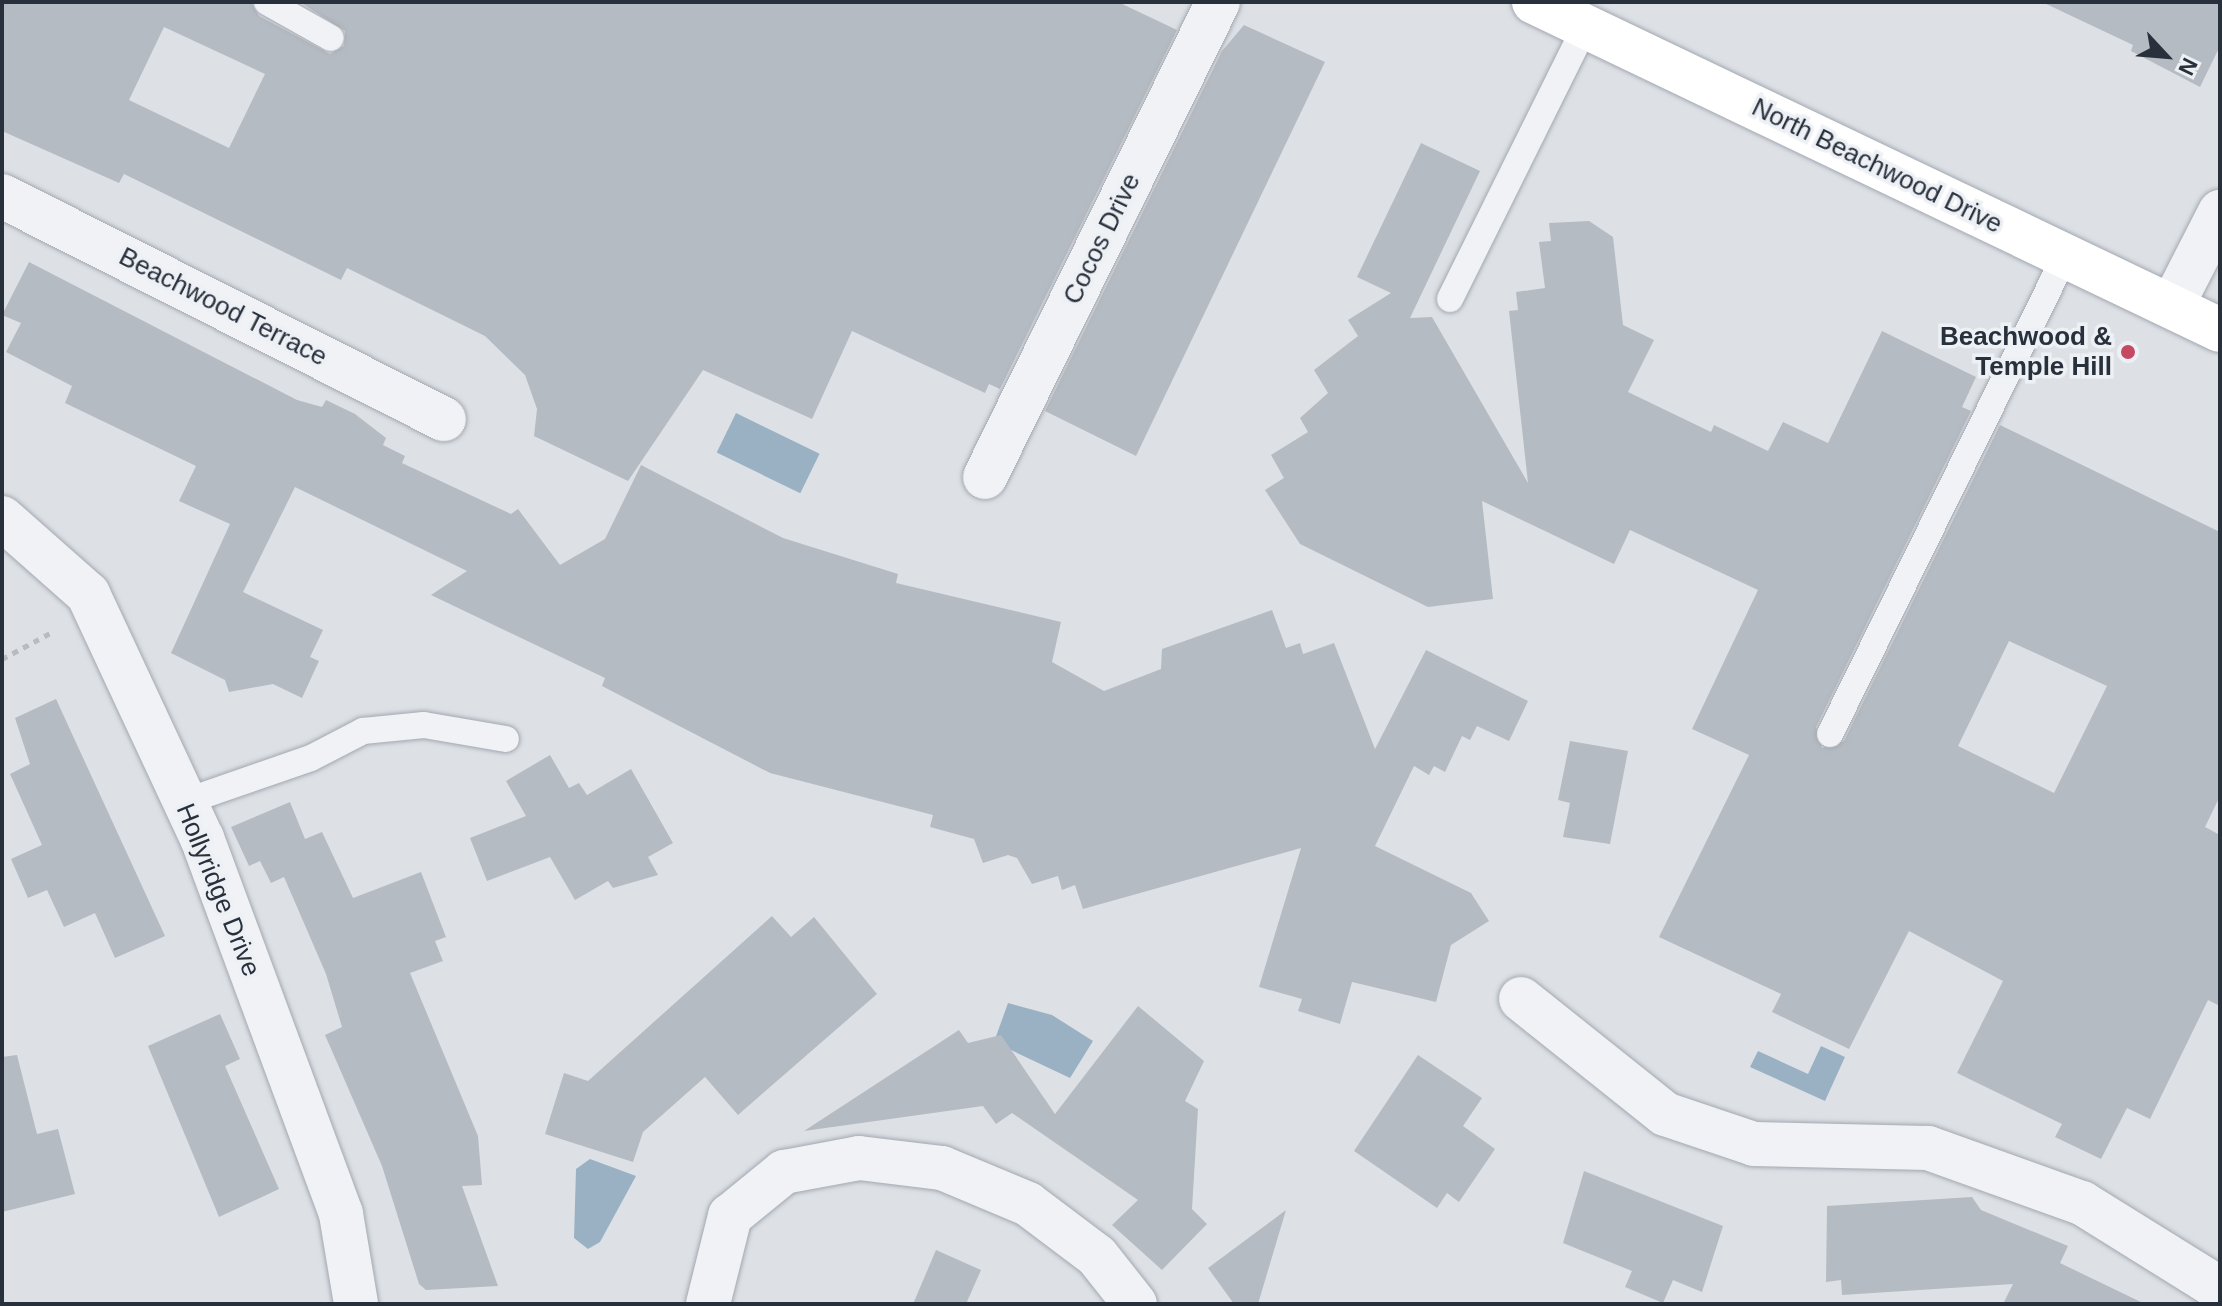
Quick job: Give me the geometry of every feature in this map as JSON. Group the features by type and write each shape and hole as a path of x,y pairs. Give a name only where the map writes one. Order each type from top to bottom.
{"street":[{"name":"Cocos Drive","path":"985,477 1218,2"},
{"name":"North Beachwood Drive","path":"1534,2 2220,330"},
{"name":"Beachwood Terrace","path":"2,196 444,419"},
{"path":"2172,306 2220,212"},
{"name":"Hollyridge Drive","path":"2,518 88,594 184,802 341,1214 356,1304"},
{"path":"1521,999 1665,1114 1754,1144 1928,1148 2082,1203 2220,1289"},
{"path":"708,1304 730,1216 784,1172 859,1158 942,1168 1028,1204 1097,1256 1135,1304"}],"lane":[{"path":"267,2 331,38"},
{"path":"1450,299 1585,27"},
{"path":"1830,734 2065,256"},
{"path":"184,802 311,758 363,731 424,725 506,739"}],"water":[{"path":"736,413 820,454 800,493 717,453"},
{"path":"1008,1003 1052,1015 1093,1041 1070,1078 994,1042"},
{"path":"1821,1046 1845,1057 1825,1101 1750,1067 1758,1051 1808,1074"},
{"path":"590,1159 636,1176 600,1242 588,1249 574,1238 576,1169"}],"building":[{"path":"2,2 251,2 259,16 330,54 344,46 345,31 300,2 1118,2 1177,30 1000,389 989,384 985,393 852,331 812,419 703,370 628,481 534,436 537,409 525,375 485,336 347,268 341,280 124,174 119,183 2,131","holes":["164,27 265,74 229,148 129,100"]},
{"path":"2042,2 2220,2 2220,46 2200,87 2131,51 2133,45"},
{"path":"1244,25 1325,62 1136,456 1045,411 1222,51"},
{"path":"1421,143 1480,171 1410,318 1432,317 1528,483 1509,311 1518,310 1516,292 1545,288 1539,242 1551,241 1549,223 1589,221 1613,237 1623,325 1654,340 1628,392 1711,432 1714,425 1768,451 1783,422 1828,443 1882,331 1976,377 1962,407 1971,411 1816,727 1822,748 1844,741 2000,425 2220,532 2220,796 2205,827 2220,835 2220,1006 2208,1000 2150,1119 2127,1108 2101,1159 2055,1137 2062,1124 1957,1073 2003,981 1909,931 1849,1049 1772,1012 1781,994 1659,937 1749,755 1692,729 1758,590 1630,530 1614,564 1482,501 1493,599 1428,607 1300,544 1265,490 1284,478 1271,455 1308,432 1300,418 1328,393 1314,370 1358,336 1348,320 1391,293 1357,277","holes":["2009,641 2107,686 2054,793 1958,746"]},
{"path":"29,262 297,400 322,407 326,400 355,414 386,438 383,445 405,456 402,463 511,514 518,509 560,565 605,539 641,465 783,538 898,574 896,583 1061,622 1052,662 1104,691 1161,669 1162,649 1272,610 1286,648 1300,643 1303,654 1334,643 1375,749 1426,650 1528,701 1509,741 1477,726 1470,740 1462,736 1445,772 1434,766 1429,775 1414,766 1375,846 1471,893 1489,921 1451,945 1436,1002 1352,982 1340,1024 1298,1011 1302,999 1259,987 1301,848 1083,909 1075,885 1062,890 1058,876 1032,884 1017,858 1008,855 983,863 974,839 930,827 933,815 770,773 602,686 605,678 431,595 467,571 295,487 243,592 323,630 310,657 319,661 302,698 273,684 229,692 225,680 171,653 230,524 179,501 196,466 65,403 72,386 6,352 21,323 2,315"},
{"path":"56,699 165,936 115,958 95,913 64,927 47,890 28,898 11,859 42,845 10,774 30,764 15,718"},
{"path":"1570,741 1628,751 1610,844 1563,837 1570,803 1558,800"},
{"path":"550,755 569,788 579,783 587,795 631,769 673,843 648,857 658,875 613,888 608,881 575,900 550,857 487,881 470,838 526,816 506,781"},
{"path":"290,802 305,839 322,832 353,898 421,872 446,937 435,941 443,961 410,973 478,1136 482,1185 462,1186 498,1286 426,1290 419,1284 382,1166 325,1035 342,1027 326,974 284,877 271,883 260,861 249,866 231,827"},
{"path":"772,916 791,937 814,917 877,994 738,1115 705,1077 643,1132 633,1162 545,1134 564,1073 588,1081"},
{"path":"1138,1006 1204,1061 1185,1101 1198,1109 1192,1209 1207,1224 1162,1270 1112,1225 1138,1200 1012,1113 996,1124 983,1106 804,1131 959,1030 968,1043 1001,1035 1055,1114"},
{"path":"220,1014 240,1059 225,1066 279,1189 219,1217 148,1046"},
{"path":"17,1055 37,1134 58,1129 75,1194 2,1212 2,1057"},
{"path":"1418,1055 1482,1098 1463,1126 1495,1149 1459,1202 1447,1193 1437,1208 1354,1151"},
{"path":"1584,1171 1723,1226 1702,1292 1673,1280 1663,1303 1625,1287 1632,1271 1563,1243"},
{"path":"1972,1197 1981,1210 2068,1246 2060,1263 2145,1304 2003,1304 2013,1284 1842,1295 1841,1280 1826,1282 1827,1206"},
{"path":"1286,1210 1258,1304 1234,1304 1208,1268"},
{"path":"936,1250 981,1270 966,1304 913,1304"}],"place":[{"name":"Beachwood & Temple Hill","path":"2128,352"}]}
